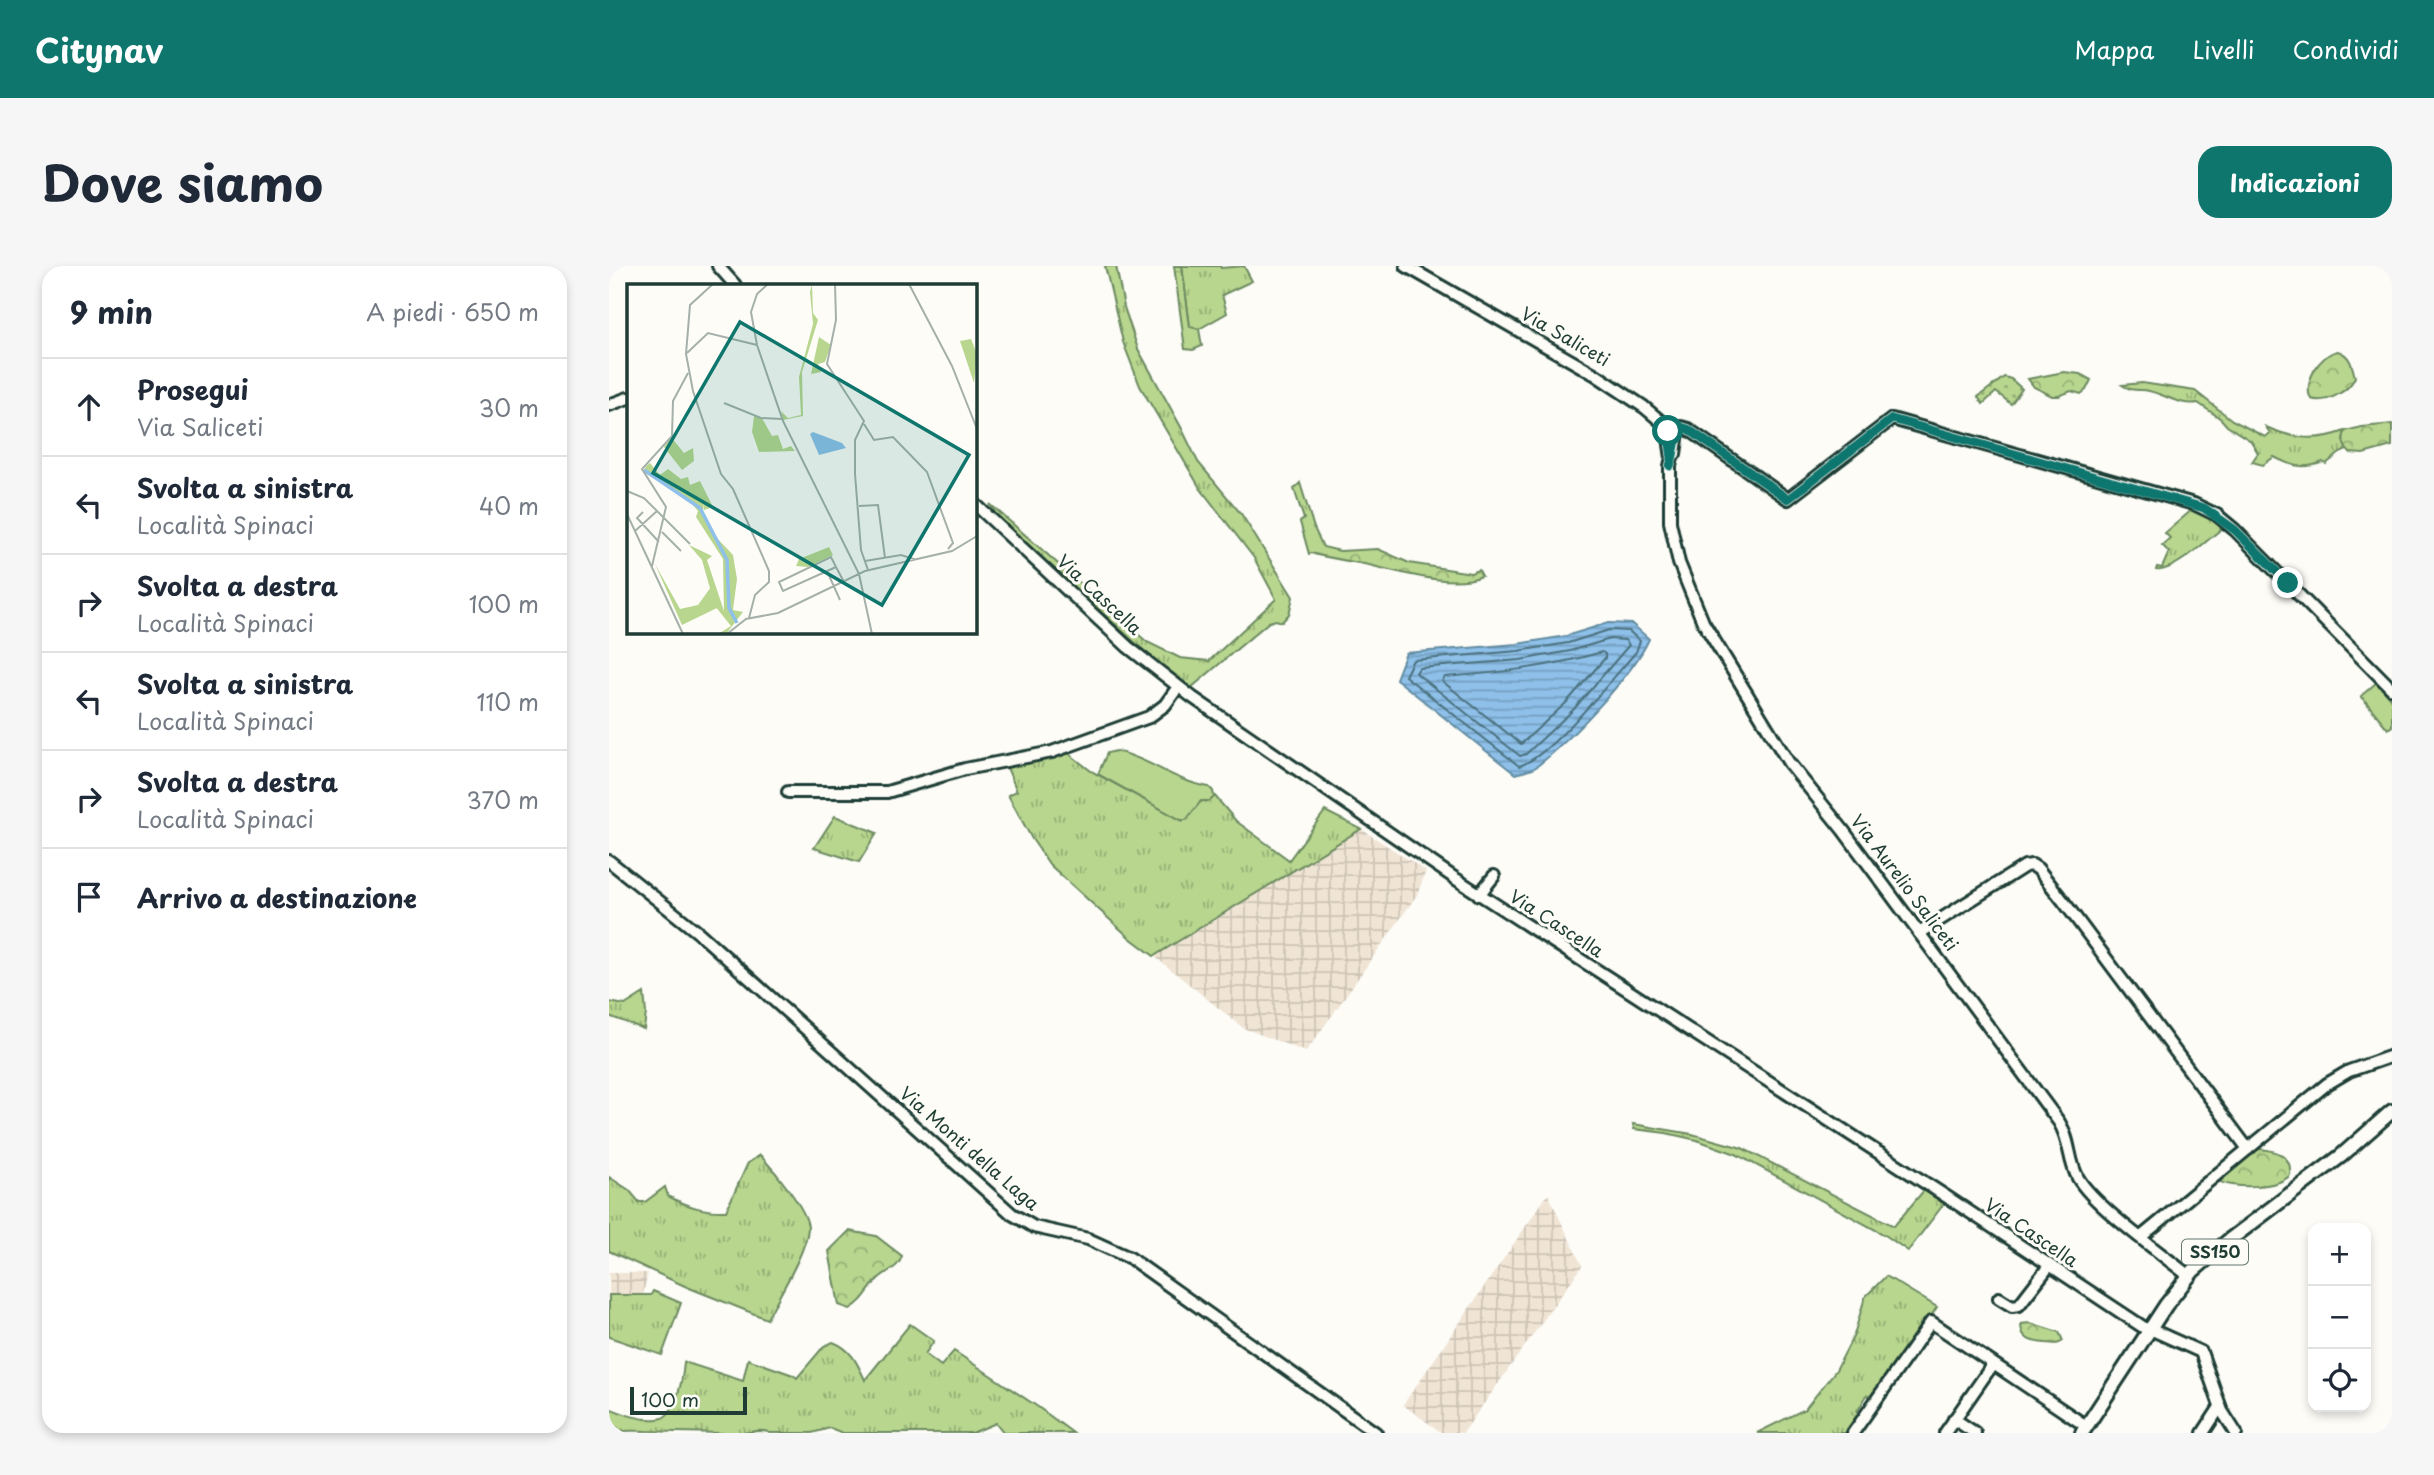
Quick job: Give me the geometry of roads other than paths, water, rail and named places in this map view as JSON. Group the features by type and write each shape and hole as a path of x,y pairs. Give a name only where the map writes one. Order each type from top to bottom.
{"main road":[{"name":"SS150","path":"2084,1430 2172,1296 2189,1276 2228,1241 2348,1150 2392,1111"}],"street":[{"path":"718,266 734,284"},
{"name":"Via Saliceti","path":"1406,266 1596,375 1644,407 1663,422 1668,431 1672,458 1670,466"},
{"path":"609,405 627,398"},
{"path":"1670,466 1681,427 1688,429 1788,499 1892,419 2180,500 2204,508 2235,530 2392,689"},
{"name":"Via Aurelio Saliceti","path":"1670,466 1671,534 1679,563 1703,622 1789,763 1843,830 2059,1122 2067,1136 2075,1170 2081,1182 2114,1215 2189,1276"},
{"name":"Via Cascella","path":"977,506 1128,647 1178,687 1479,895 1947,1197 2049,1266 2150,1330 2201,1352 2220,1407 2236,1433"},
{"path":"788,792 887,792 965,769 1052,751 1149,717 1164,705 1178,687"},
{"name":"Via Monti della Laga","path":"609,861 700,934 1015,1216 1034,1227 1083,1238 1130,1258 1376,1433"},
{"path":"1919,933 2025,866 2038,869 2232,1124 2248,1149"},
{"path":"1479,895 1495,876"},
{"path":"2141,1237 2331,1081 2349,1071 2392,1056"},
{"path":"1999,1298 2010,1305 2019,1305 2049,1266"},
{"path":"1853,1433 1931,1322 2084,1430"},
{"path":"1945,1433 1993,1364"},
{"path":"2203,1433 2220,1407"},
{"path":"1954,1419 1975,1433"}],"water":[{"path":"1608,623 1632,624 1649,639 1641,654 1615,689 1582,725 1536,767 1515,774 1396,679 1406,653 1517,644 1566,636"}]}
